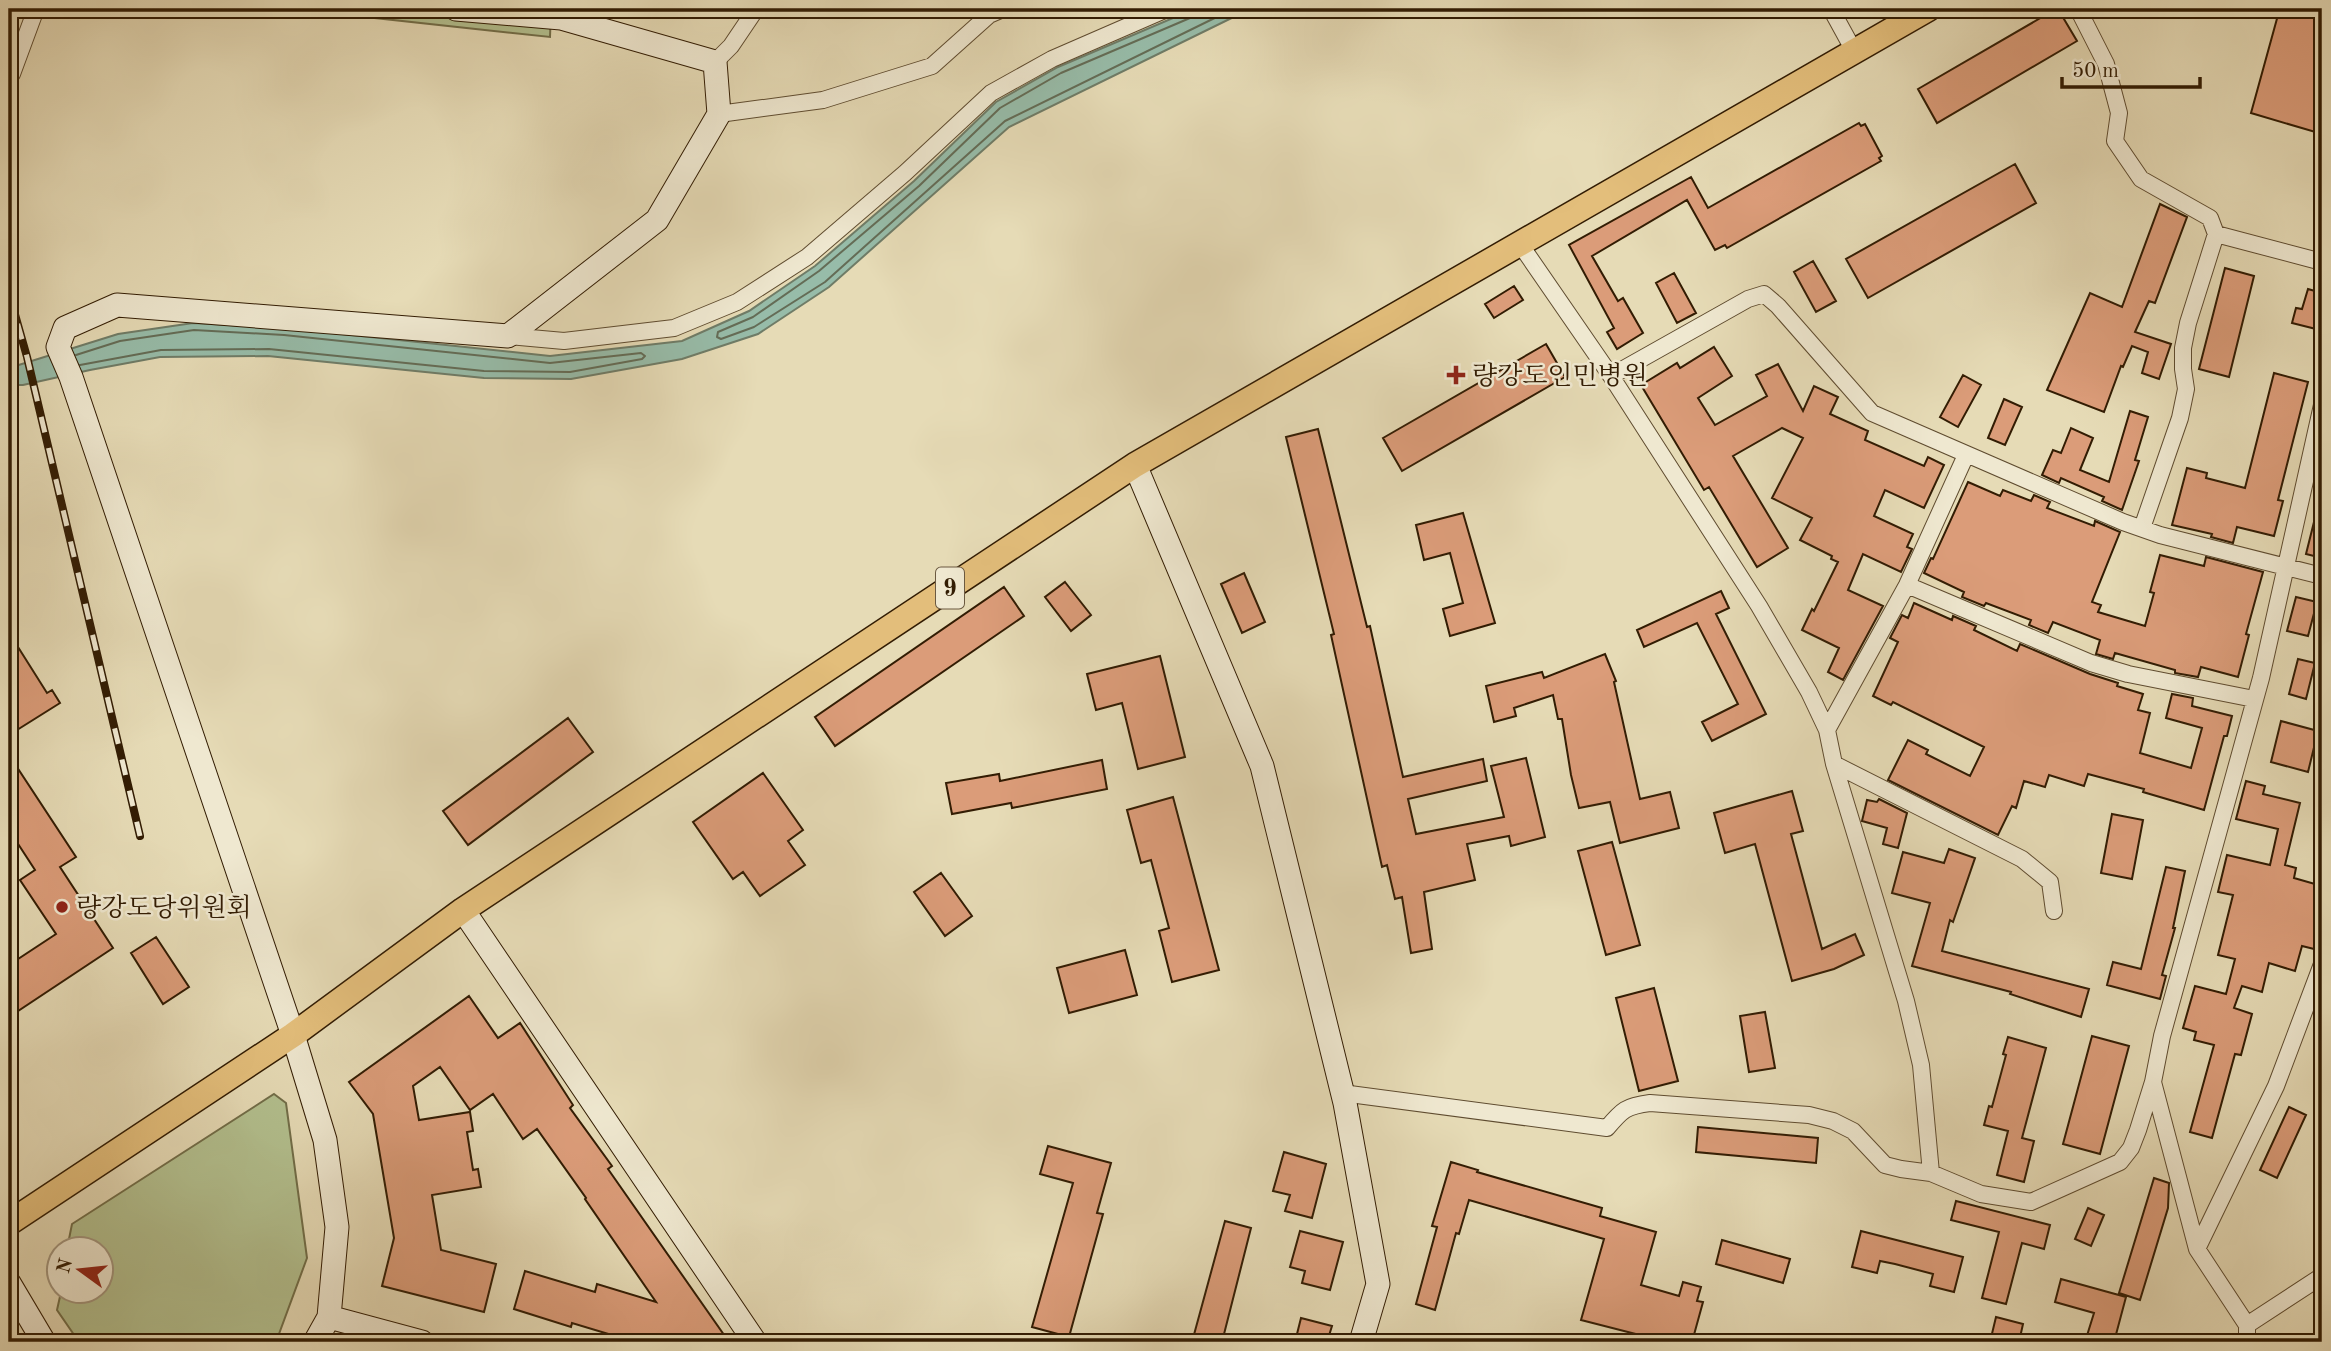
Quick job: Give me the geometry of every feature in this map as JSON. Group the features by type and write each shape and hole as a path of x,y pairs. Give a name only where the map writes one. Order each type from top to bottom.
{"main road":[{"path":"315,1342 329,1317 337,1227 325,1140 293,1035 71,377 58,347 65,328 117,305 508,336 657,220 719,114 715,62 561,18 456,9"},
{"name":"9","path":"9,1223 293,1035 463,910 1135,465 1928,9"},
{"path":"1135,465 1262,766 1342,1093 1378,1284 1361,1342"},
{"path":"463,910 755,1342"},
{"path":"9,1283 44,1342"},
{"path":"329,1317 422,1342"}],"street":[{"path":"9,77 36,9"},
{"path":"715,62 731,46 756,9"},
{"path":"719,114 823,100 932,66 989,15 1003,9"},
{"path":"508,336 564,341 674,328 737,302 807,257 905,173 991,93 1052,59 1167,9"},
{"path":"1831,9 1854,51"},
{"path":"2078,9 2106,64 2119,113 2115,141 2141,178 2210,218 2216,234 2188,323 2183,348 2186,389 2180,418 2142,528"},
{"path":"2216,234 2322,262"},
{"path":"1520,244 1611,376 1759,606 1809,692 1827,730 1834,764 1906,1001 1921,1065 1931,1173"},
{"path":"1611,376 1748,299 1764,294 1778,306 1872,413 2160,535 2322,576"},
{"path":"1342,1093 1607,1128 1619,1113 1630,1106 1650,1103 1809,1115 1833,1121 1853,1131 1885,1165 1901,1170 1931,1173 1981,1194 2031,1202 2120,1162 2131,1148 2153,1082 2162,1035 2282,590 2322,405"},
{"path":"1827,730 1907,585 1966,455"},
{"path":"1907,585 2091,663 2128,674 2254,699"},
{"path":"1834,764 2022,859 2050,882 2054,911"},
{"path":"2197,1249 2276,1086 2322,964"},
{"path":"2153,1082 2197,1249 2247,1325 2247,1342"},
{"path":"2247,1325 2322,1276"}],"shaded area":[{"path":"372,9 551,9 550,37 375,18"},
{"path":"274,1094 286,1103 307,1258 276,1342 79,1342 57,1310 58,1306 116,1306 116,1236 70,1236 72,1224"}],"water":[{"path":"1194,9 1250,9 1009,127 829,287 758,334 682,359 571,379 484,378 268,356 160,357 23,385 9,385 9,368 118,334 193,323 285,328 550,356 682,341 749,311 815,266 914,181 996,102 1058,67"}],"building":[{"path":"2056,9 2077,41 1937,123 1918,89"},
{"path":"2284,9 2322,9 2322,134 2251,113 2278,15 2282,16"},
{"path":"1859,123 1861,126 1865,124 1882,156 1879,158 1881,161 1727,248 1725,245 1715,250 1687,200 1592,256 1618,301 1623,298 1643,333 1617,349 1607,332 1614,328 1569,245 1691,177 1708,208"},
{"path":"2015,164 2036,203 1868,298 1846,259"},
{"path":"2160,204 2187,217 2155,303 2149,301 2135,332 2171,344 2159,379 2142,373 2148,352 2132,346 2123,367 2121,366 2104,412 2047,390 2090,293 2122,307"},
{"path":"1813,261 1836,301 1816,312 1794,272"},
{"path":"2225,268 2254,276 2229,377 2199,369"},
{"path":"1674,273 1696,313 1677,323 1656,283"},
{"path":"1514,286 1523,300 1494,318 1485,304"},
{"path":"2308,289 2322,293 2322,307 2316,329 2292,323 2296,308 2302,309"},
{"path":"1546,344 1565,377 1402,471 1383,438"},
{"path":"1714,347 1732,376 1698,398 1715,425 1767,396 1756,375 1778,364 1803,411 1814,386 1838,397 1830,414 1868,431 1865,440 1924,466 1928,457 1944,465 1924,508 1885,490 1874,516 1913,534 1907,547 1912,549 1901,572 1863,554 1848,590 1883,606 1843,680 1828,672 1839,648 1802,630 1838,562 1831,559 1832,556 1800,540 1812,518 1772,498 1803,438 1782,428 1733,456 1788,548 1757,567 1709,487 1704,490 1641,385 1677,363 1680,368"},
{"path":"2274,373 2308,382 2278,500 2283,501 2274,536 2237,527 2233,543 2211,537 2212,534 2172,525 2187,468 2207,473 2206,478 2245,488"},
{"path":"1963,375 1981,385 1958,427 1940,417"},
{"path":"2004,399 2022,407 2005,445 1988,438"},
{"path":"2130,411 2148,417 2135,460 2139,461 2122,510 2102,501 2104,497 2061,478 2059,483 2042,475 2053,450 2061,453 2071,428 2093,438 2080,470 2109,482"},
{"path":"1318,429 1367,627 1370,626 1403,777 1483,759 1487,781 1408,799 1416,834 1504,817 1491,766 1526,758 1545,837 1511,846 1509,836 1467,844 1475,880 1424,892 1432,949 1411,953 1402,897 1395,899 1387,865 1382,867 1331,635 1334,634 1286,437"},
{"path":"1968,482 2000,496 2003,490 2031,501 2034,495 2050,502 2047,508 2094,526 2095,521 2120,532 2092,602 2101,605 2098,612 2145,626 2154,593 2150,592 2160,555 2204,566 2206,557 2263,572 2246,634 2249,635 2238,677 2201,667 2198,677 2175,673 2175,670 2115,653 2113,659 2096,654 2100,640 2053,622 2048,633 2029,625 2031,620 1962,597 1964,592 1924,573"},
{"path":"2317,510 2322,511 2322,558 2306,554"},
{"path":"1463,513 1495,623 1450,636 1443,609 1463,603 1450,553 1424,560 1416,525"},
{"path":"1244,573 1265,622 1242,633 1221,584"},
{"path":"1065,582 1091,615 1071,631 1045,597"},
{"path":"1004,587 1024,616 835,746 815,717"},
{"path":"1721,591 1729,608 1716,614 1766,714 1712,741 1702,722 1738,704 1697,623 1644,647 1637,630"},
{"path":"2296,597 2317,602 2308,636 2287,631"},
{"path":"1914,603 1952,620 1953,616 1976,626 1974,630 2017,651 2020,644 2118,683 2117,686 2143,694 2138,710 2150,713 2140,753 2191,768 2202,728 2166,718 2172,694 2193,698 2192,706 2232,716 2204,810 2143,792 2144,789 2088,774 2084,786 2049,775 2045,787 2024,781 2016,808 2012,806 1998,835 1888,780 1908,740 1928,750 1926,754 1970,776 1984,747 1893,702 1891,705 1873,696 1898,642 1890,638 1902,615 1908,618"},
{"path":"18,647 47,693 52,690 60,703 9,735 9,652"},
{"path":"1605,654 1616,681 1614,682 1640,799 1670,792 1679,828 1620,843 1610,802 1579,808 1562,719 1558,719 1553,695 1514,708 1516,716 1494,722 1486,686 1542,672 1544,678"},
{"path":"1160,656 1185,757 1138,769 1122,703 1096,710 1087,674"},
{"path":"2298,659 2315,663 2306,699 2289,694"},
{"path":"568,718 593,752 468,845 443,811"},
{"path":"2281,721 2318,731 2308,772 2271,762"},
{"name":"량강도당위원회","path":"9,755 76,857 60,867 113,948 9,1017 9,965 56,934 20,880 35,870 9,830"},
{"path":"1102,760 1107,789 1012,808 1011,803 952,814 946,783 999,774 1000,781"},
{"path":"763,773 803,830 788,841 805,865 760,896 743,872 733,879 693,822"},
{"path":"2246,781 2265,786 2263,794 2300,803 2285,865 2296,868 2294,878 2322,886 2322,951 2302,946 2295,971 2269,963 2262,992 2242,986 2234,1008 2252,1014 2241,1055 2235,1054 2212,1138 2190,1132 2214,1045 2194,1040 2196,1032 2183,1028 2195,986 2226,994 2235,959 2218,955 2233,895 2218,892 2227,855 2270,865 2278,829 2236,819"},
{"path":"1792,791 1803,831 1791,834 1822,949 1855,934 1864,955 1834,969 1792,981 1755,844 1725,853 1714,813"},
{"path":"1173,797 1219,970 1172,982 1159,931 1169,928 1151,860 1141,863 1127,810"},
{"path":"1879,799 1907,813 1898,848 1883,844 1887,828 1862,821 1867,800 1877,802"},
{"path":"2112,814 2143,820 2132,879 2101,873"},
{"path":"1612,842 1640,945 1606,955 1578,851"},
{"path":"1949,849 1975,858 1953,922 1950,920 1942,951 2089,989 2081,1017 2010,994 2011,992 1912,966 1930,903 1892,893 1903,852 1944,863"},
{"path":"2166,867 2185,871 2175,928 2162,975 2166,976 2160,999 2107,985 2113,962 2141,969"},
{"path":"941,873 972,916 945,936 914,892"},
{"path":"156,937 189,987 163,1004 131,953"},
{"path":"1125,950 1137,995 1069,1013 1057,968"},
{"path":"1654,988 1678,1081 1639,1091 1616,998"},
{"path":"469,996 498,1038 520,1023 573,1105 570,1108 612,1166 608,1169 729,1342 635,1342 572,1323 571,1327 514,1309 525,1271 595,1292 597,1284 656,1302 537,1129 523,1139 493,1094 470,1110 440,1067 413,1086 419,1120 470,1112 473,1131 467,1132 473,1170 478,1169 481,1187 432,1195 441,1250 496,1264 484,1312 382,1286 394,1238 373,1114 349,1082"},
{"path":"1765,1012 1775,1068 1749,1072 1740,1016"},
{"path":"2092,1036 2129,1046 2100,1154 2063,1144"},
{"path":"2008,1037 2046,1048 2022,1138 2034,1141 2024,1182 1997,1175 2008,1131 1984,1125 1989,1106 1992,1107"},
{"path":"2289,1107 2306,1115 2277,1178 2260,1170"},
{"path":"1698,1127 1818,1138 1816,1163 1696,1152"},
{"path":"1048,1146 1111,1163 1097,1213 1103,1214 1069,1337 1032,1327 1073,1183 1040,1174"},
{"path":"1284,1152 1326,1164 1312,1218 1285,1211 1290,1195 1273,1191"},
{"path":"1451,1162 1602,1208 1600,1216 1656,1232 1641,1285 1679,1296 1683,1282 1701,1287 1697,1301 1703,1302 1692,1342 1667,1342 1581,1320 1604,1239 1469,1200 1459,1234 1456,1233 1435,1310 1416,1304 1437,1227 1432,1226"},
{"path":"2154,1178 2169,1183 2168,1208 2140,1300 2119,1293"},
{"path":"1956,1201 2050,1225 2044,1249 2022,1243 2006,1304 1982,1298 1999,1232 1951,1220"},
{"path":"2088,1208 2104,1215 2091,1246 2075,1239"},
{"path":"1225,1221 1251,1228 1222,1342 1192,1342"},
{"path":"1300,1231 1343,1242 1330,1290 1302,1283 1305,1271 1290,1267"},
{"path":"1861,1231 1963,1257 1954,1292 1930,1286 1933,1274 1895,1264 1880,1261 1877,1273 1852,1267"},
{"path":"1722,1240 1790,1259 1783,1283 1716,1264"},
{"path":"2061,1279 2126,1297 2114,1342 2085,1342 2094,1313 2055,1302"},
{"path":"1996,1317 2023,1324 2019,1342 1990,1342"},
{"path":"1301,1318 1332,1326 1327,1342 1295,1342"}],"railway":[{"path":"9,293 27,357 140,836"}],"place":[{"name":"량강도인민병원","path":"1456,375"},
{"name":"량강도당위원회","path":"62,907"}]}
